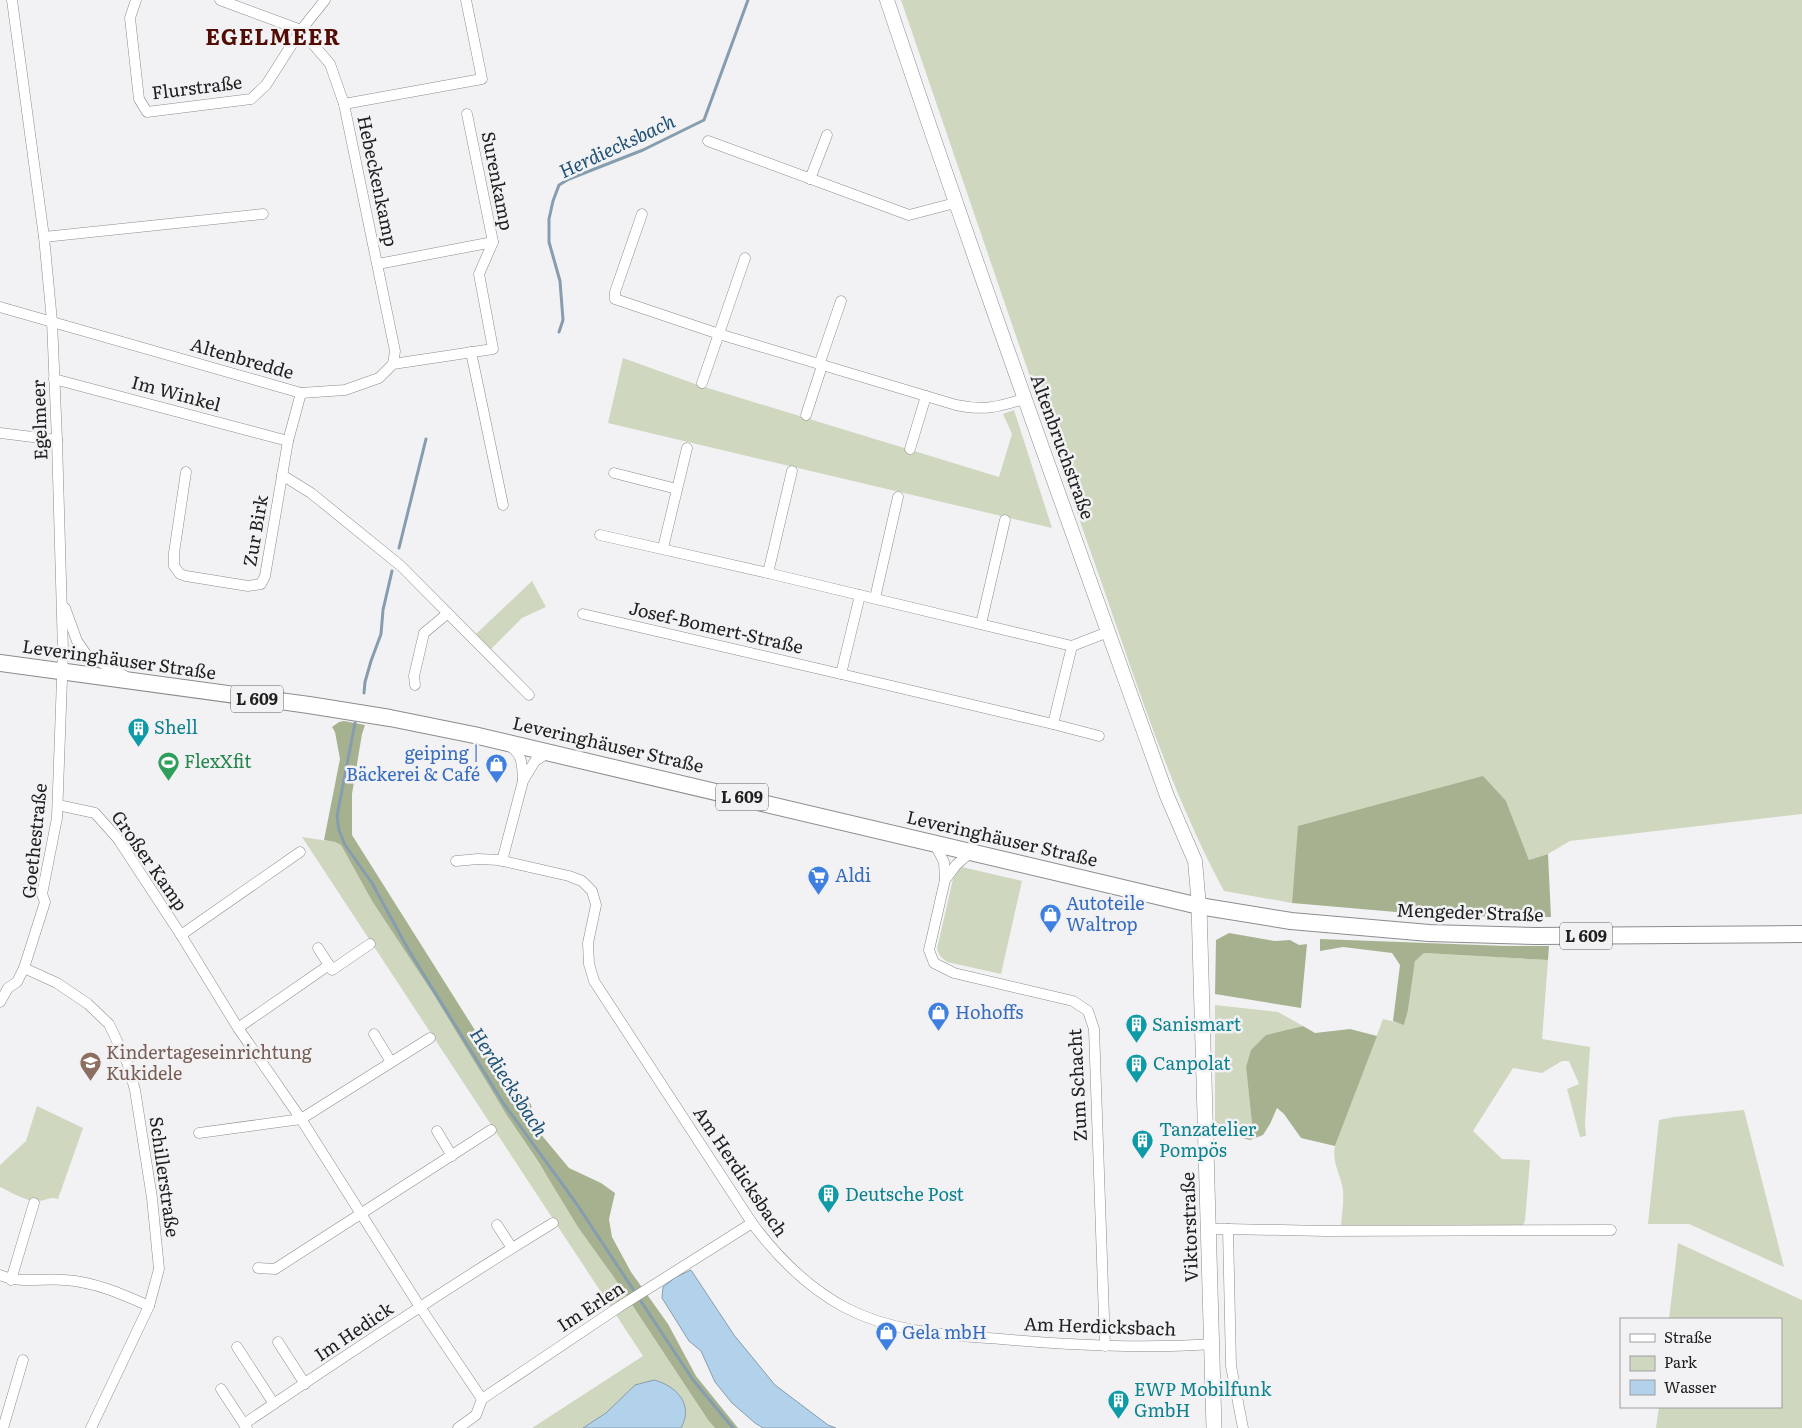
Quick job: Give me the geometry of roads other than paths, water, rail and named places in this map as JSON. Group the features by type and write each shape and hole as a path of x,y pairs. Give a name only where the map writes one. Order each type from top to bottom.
{"main road":[{"name":"Leveringhäuser Straße","path":"0,663 390,718 499,740 1198,906"},
{"name":"Mengeder Straße","path":"1198,906 1291,921 1429,933 1536,936 1802,934"},
{"name":"Viktorstraße","path":"1198,906 1214,1428"}],"street":[{"name":"Egelmeer","path":"12,0 44,236 52,321 63,603 61,672"},
{"name":"Flurstraße","path":"136,0 130,18 139,100 147,112 251,99 266,86 301,30"},
{"name":"Hebeckenkamp","path":"220,0 301,30 330,64 344,104 378,264 395,351 393,364"},
{"path":"301,30 325,0"},
{"name":"Hebeckenkamp","path":"344,104 482,79 466,0"},
{"name":"Altenbruchstraße","path":"887,0 955,203 982,274 1024,399 1167,796 1195,861 1198,906"},
{"name":"Surenkamp","path":"393,364 493,348 479,274 493,242 467,114"},
{"path":"810,179 826,135"},
{"path":"708,141 909,214 955,203"},
{"path":"44,236 263,214"},
{"path":"642,214 615,292 615,299 719,334 964,407 987,409 1024,399"},
{"name":"Hebeckenkamp","path":"378,264 493,242"},
{"path":"702,383 745,258"},
{"path":"806,415 841,301"},
{"name":"Altenbredde","path":"0,307 301,393 288,441 282,476"},
{"path":"471,352 503,505"},
{"path":"301,393 345,390 379,378 393,364"},
{"name":"Im Winkel","path":"54,379 288,441"},
{"path":"910,449 926,396"},
{"path":"0,433 57,440"},
{"path":"663,548 687,448"},
{"path":"768,573 792,471"},
{"name":"Zur Birk","path":"186,472 174,553 174,566 180,574 186,576 248,586 257,585 263,581 282,476"},
{"path":"614,474 677,488"},
{"path":"282,476 311,493 400,566 529,695"},
{"path":"875,598 898,497"},
{"path":"981,624 1005,520"},
{"path":"600,535 663,548 1072,646 1108,632"},
{"path":"841,674 860,595"},
{"name":"Egelmeer","path":"63,603 77,641 86,654 136,682"},
{"path":"415,685 414,676 424,633 447,614"},
{"name":"Josef-Bomert-Straße","path":"583,614 1099,736"},
{"path":"1053,724 1072,646"},
{"name":"Goethestraße","path":"0,1002 4,986 17,982 24,968 45,902 42,894 54,840 58,805 61,672"},
{"path":"499,740 516,750 521,759 523,781"},
{"path":"502,861 523,781 535,761 549,752"},
{"name":"Großer Kamp","path":"58,805 95,813 118,839 181,935 238,1028 301,1119 420,1307 482,1399"},
{"name":"Zum Schacht","path":"934,843 944,862 945,880 929,950 934,963 954,973 1073,1001 1088,1011 1094,1029 1105,1346"},
{"name":"Großer Kamp","path":"181,935 300,852"},
{"name":"Zum Schacht","path":"945,880 956,864 970,852"},
{"name":"Am Herdicksbach","path":"456,861 478,859 502,861 569,876 582,882 592,891 596,905 588,943 589,964 594,981 752,1223 769,1246 812,1288 847,1309 884,1324 941,1334 1105,1346 1171,1347 1212,1344"},
{"path":"318,948 332,970 370,944"},
{"path":"238,1028 329,965"},
{"name":"Schillerstraße","path":"24,968 57,983 88,1004 109,1024 127,1062 135,1090 152,1198 159,1269 149,1306 91,1428"},
{"path":"374,1034 391,1062"},
{"path":"199,1132 301,1119 430,1038"},
{"path":"437,1130 452,1156"},
{"path":"258,1268 275,1270 491,1130"},
{"path":"12,1280 34,1203"},
{"path":"420,1307 553,1223"},
{"name":"Im Erlen","path":"458,1428 476,1415 482,1399 632,1299 752,1223"},
{"path":"497,1225 512,1248"},
{"path":"1209,1229 1325,1231 1611,1230"},
{"path":"1228,1229 1230,1366 1243,1428"},
{"path":"0,1275 12,1280 66,1280 93,1284 149,1306"},
{"name":"Im Hedick","path":"220,1389 246,1426 274,1404 420,1307"},
{"name":"Im Hedick","path":"278,1342 305,1384"},
{"path":"237,1347 274,1404"},
{"path":"3,1428 23,1360"}],"water":[{"path":"691,1270 734,1335 775,1385 828,1425 836,1428 763,1428 732,1403 715,1382 701,1351 689,1341 662,1298 663,1287 676,1277"},
{"path":"654,1380 670,1387 681,1398 686,1412 681,1428 583,1428 606,1413 635,1385"}],"waterway":[{"name":"Herdiecksbach","path":"559,332 563,320 560,281 549,242 549,219 559,185 569,179 643,150 704,120 748,0"},
{"name":"Herdiecksbach","path":"399,548 426,439"},
{"name":"Herdiecksbach","path":"364,693 371,661 381,634 383,610 392,571"},
{"name":"Herdiecksbach","path":"355,723 337,816 339,830 345,845 372,883 408,949 504,1104 576,1203 693,1380 733,1428"}],"place":[{"name":"Shell","path":"138,747"},
{"name":"FlexXfit","path":"168,781"},
{"name":"geiping | Bäckerei & Café","path":"496,783"},
{"name":"Aldi","path":"819,895"},
{"name":"Autoteile Waltrop","path":"1050,933"},
{"name":"Hohoffs","path":"939,1032"},
{"name":"Sanismart","path":"1136,1044"},
{"name":"Kindertageseinrichtung Kukidele","path":"90,1082"},
{"name":"Canpolat","path":"1137,1083"},
{"name":"Tanzatelier Pompös","path":"1143,1159"},
{"name":"Deutsche Post","path":"829,1214"},
{"name":"Gela mbH","path":"886,1352"},
{"name":"EWP Mobilfunk GmbH","path":"1118,1419"}],"district":[{"name":"EGELMEER","path":"273,37"}]}
